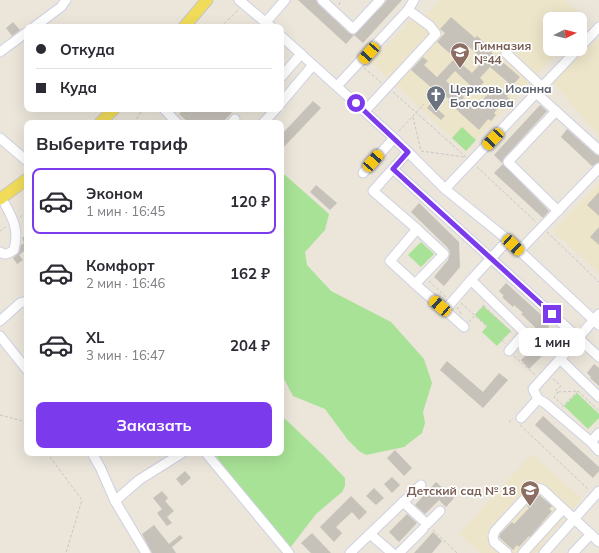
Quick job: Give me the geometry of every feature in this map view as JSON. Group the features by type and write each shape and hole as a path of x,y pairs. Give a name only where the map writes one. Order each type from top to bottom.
{"main road":[{"path":"190,24 208,0"},
{"path":"187,24 200,10"},
{"path":"98,120 107,112"},
{"path":"103,120 111,112"},
{"path":"2,203 24,182"},
{"path":"2,203 24,190"}],"street":[{"path":"38,24 61,7 66,0"},
{"path":"240,4 268,24 285,0"},
{"path":"322,0 353,29 380,0"},
{"path":"337,86 408,10 414,0"},
{"path":"365,112 436,34 430,26 408,10"},
{"path":"587,40 599,27"},
{"path":"0,52 24,34"},
{"path":"284,39 394,138 445,189 508,240 597,320 560,358 533,389 538,399 556,412 591,442 599,451"},
{"path":"506,53 556,111 599,150"},
{"path":"284,73 301,54"},
{"path":"445,189 571,56"},
{"path":"284,99 313,65"},
{"path":"556,111 508,162 558,211"},
{"path":"167,112 174,120"},
{"path":"266,120 273,112"},
{"path":"0,138 24,158"},
{"path":"363,173 394,138"},
{"path":"408,152 373,191 444,254 415,284"},
{"path":"519,251 599,168"},
{"path":"393,169 599,357"},
{"path":"0,252 9,254 14,250 17,232 15,221 2,203"},
{"path":"417,229 390,261 464,327"},
{"path":"445,310 508,240"},
{"path":"471,280 525,333 509,351"},
{"path":"0,321 20,303 24,302"},
{"path":"0,336 24,366"},
{"path":"560,358 599,397"},
{"path":"520,421 538,399"},
{"path":"591,442 599,433"},
{"path":"94,456 115,501 146,553"},
{"path":"115,501 139,480 177,456"},
{"path":"208,456 289,553"},
{"path":"350,553 422,485"},
{"path":"506,553 494,542 492,536 534,490 538,488 543,490 599,542"},
{"path":"544,553 574,518 598,495"},
{"path":"403,502 425,526"},
{"path":"523,553 562,509"},
{"path":"399,553 440,511"},
{"path":"370,534 392,553"},
{"path":"573,553 591,534"}],"path":[{"path":"223,24 240,4"},
{"path":"359,64 465,157 421,151 413,117"},
{"path":"394,138 424,104"},
{"path":"471,162 599,282"},
{"path":"460,302 502,340"},
{"path":"475,315 483,306 511,332"},
{"path":"509,351 536,376"},
{"path":"551,377 561,386 556,390 558,392 554,397 564,405"},
{"path":"556,412 578,391 584,382"},
{"path":"558,392 578,391 599,412"},
{"path":"0,416 3,415 24,422"},
{"path":"520,421 598,495"},
{"path":"49,456 82,500 66,553"},
{"path":"425,526 457,553"}],"shaded area":[{"name":"Гимназия №44","path":"440,0 565,0 578,12 543,12 543,56 554,56 466,151 371,62 419,11 425,16"},
{"path":"597,39 599,39 599,136 553,82 580,56 587,56 587,49"},
{"path":"599,183 599,273 553,231"},
{"name":"Детский сад № 18","path":"532,454 582,499 535,553 480,553 459,534"}],"green space":[{"path":"462,127 476,140 466,151 452,138"},
{"path":"284,175 329,214 325,230 305,252 307,265 331,291 391,322 424,359 432,383 423,412 425,423 422,433 404,447 366,455 359,451 348,440 325,409 293,396 284,379"},
{"path":"421,242 434,254 421,267 408,255"},
{"path":"483,306 511,331 497,346 482,332 487,326 475,315"},
{"path":"577,393 599,414 599,418 588,429 564,406"},
{"path":"284,418 345,478 345,486 342,492 316,514 290,548 216,456 284,456"}],"building":[{"path":"298,0 316,0 318,4 349,33 354,35 346,44"},
{"path":"387,0 402,0 363,43 354,35"},
{"path":"451,17 475,38 477,36 493,50 491,52 520,77 512,86 490,67 480,78 484,82 476,91 455,71 446,81 464,97 463,99 474,109 488,94 490,96 497,88 499,90 500,88 508,95 507,97 510,99 505,104 503,102 494,113 496,115 491,121 488,119 479,130 448,102 450,100 442,93 440,95 411,70 423,57 428,61 424,65 437,77 455,58 437,42 445,33 440,29","holes":["468,46 484,60 472,73 456,59"]},
{"path":"13,22 20,30 12,36 6,28"},
{"path":"313,101 321,108 284,147 284,132"},
{"name":"Церковь Иоанна Богослова","path":"431,103 445,116 441,120 427,108"},
{"path":"540,105 547,111 504,158 502,163 494,155"},
{"path":"181,112 232,112 225,120 186,120 179,114"},
{"path":"567,129 599,156 599,162 592,166 561,137"},
{"path":"503,164 549,211 543,218 494,173"},
{"path":"316,185 337,203 330,210 310,192"},
{"path":"599,192 599,216 587,205"},
{"path":"419,203 459,242 460,267 444,286 434,277 448,260 450,253 448,248 411,212"},
{"path":"599,227 599,245 590,237"},
{"path":"24,243 24,251 19,255 23,260 17,264 13,258 19,253 21,245"},
{"path":"506,283 548,321 550,345 546,349 548,350 529,369 521,360 525,356 523,354 536,341 535,327 521,314 523,313 514,305 513,307 502,297 504,296 499,291"},
{"path":"447,361 483,392 499,373 508,380 483,408 440,370"},
{"path":"594,364 599,368 599,386 587,373"},
{"path":"543,416 599,467 599,471 593,478 535,425"},
{"path":"395,450 412,468 404,476 387,458"},
{"path":"185,471 191,478 182,486 176,479"},
{"path":"392,477 400,485 392,493 384,484"},
{"path":"436,482 454,498 446,507 439,500 425,514 415,505"},
{"path":"374,488 384,498 376,505 366,496"},
{"path":"162,491 168,498 165,501 174,511 167,517 172,523 167,526 157,513 162,509 153,498"},
{"path":"539,495 552,506 549,509 552,511 530,537 529,536 519,547 517,545 513,550 499,537 500,534 512,522 514,524 529,508 527,506"},
{"path":"351,496 367,512 359,520 352,512 336,527 342,533 334,542 320,527"},
{"path":"407,514 417,523 399,542 389,532"},
{"path":"154,525 169,544 180,535 183,538 172,547 176,553 152,553 142,534"},
{"path":"433,532 442,541 432,553 414,553"},
{"path":"312,533 331,553 311,553 301,543"}],"place":[{"name":"Гимназия №44","path":"460,69"},
{"name":"Церковь Иоанна Богослова","path":"436,112"},
{"name":"Детский сад № 18","path":"530,507"}],"route":[{"path":"356,103 408,152 393,169 552,314"}]}
